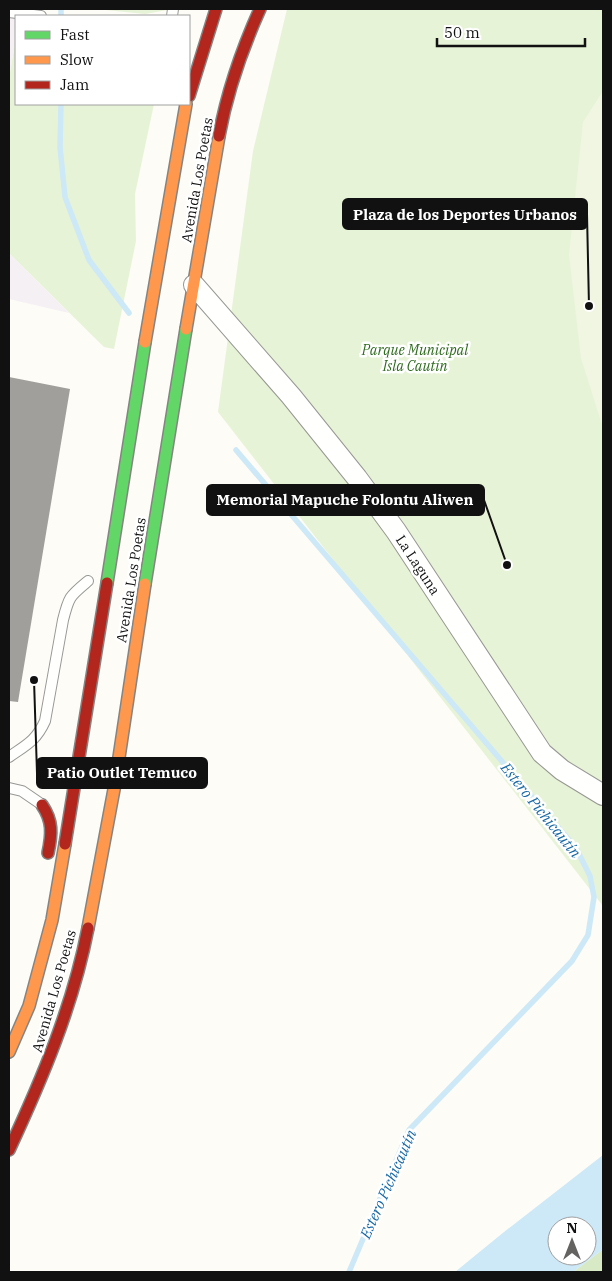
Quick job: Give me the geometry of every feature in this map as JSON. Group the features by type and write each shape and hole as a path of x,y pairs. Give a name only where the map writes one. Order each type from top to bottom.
{"main road":[{"path":"190,91 198,50 216,9"},
{"name":"Avenida Los Poetas","path":"9,1150 42,1078 59,1032 74,986 86,939 115,784 172,407 223,115 246,41 260,9"},
{"name":"Avenida Los Poetas","path":"9,1052 29,1006 52,920 77,778 135,403 186,105"},
{"path":"116,448 135,403"},
{"path":"42,805 50,815 53,826 46,862"},
{"path":"18,1006 18,1032"}],"street":[{"name":"La Laguna","path":"194,285 292,396 357,478 401,539 542,753 562,770 603,795"}],"lane":[{"path":"9,12 33,15"},
{"path":"9,757 39,735 45,721 67,604 71,595 90,577"},
{"path":"9,788 22,792 42,805"}],"shaded area":[{"path":"9,9 15,15 15,44 9,78"},
{"path":"9,253 69,313 9,299"}],"green space":[{"path":"96,9 173,9 145,14"},
{"name":"Parque Municipal Isla Cautín","path":"287,9 603,9 603,906 218,412 253,151"},
{"path":"15,44 15,105 154,105 135,194 136,241 114,349 104,347 9,253 9,78"},
{"path":"603,91 603,428 581,358 569,255 583,122"},
{"path":"602,1250 603,1272 573,1272 581,1266 597,1266 597,1254"}],"water":[{"path":"603,1155 602,1250 597,1254 597,1216 547,1216 547,1266 581,1266 573,1272 455,1272"}],"building":[{"path":"9,377 70,389 18,702 9,701"}],"waterway":[{"name":"Estero Pichicautín","path":"61,9 61,15"},
{"name":"Estero Pichicautín","path":"61,105 60,147 65,197 89,260 129,313"},
{"name":"Estero Pichicautín","path":"236,450 576,848 590,876 594,897 588,935 572,961 409,1130 349,1272"}],"traffic: fast":[{"path":"145,584 186,329"},
{"path":"107,583 145,342"}],"traffic: slow":[{"path":"145,342 186,105"},
{"path":"186,329 219,136"},
{"path":"88,928 115,784 145,584"},
{"path":"9,1052 29,1006 52,920 65,844"}],"traffic: jam":[{"path":"190,93 216,9"},
{"path":"219,136 226,103 236,71 260,9"},
{"path":"65,844 107,583"},
{"path":"42,805 46,811 51,828 48,853"},
{"path":"9,1150 33,1096 65,1014 82,957 88,928"}],"place":[{"name":"Plaza de los Deportes Urbanos","path":"589,306"},
{"name":"Memorial Mapuche Folontu Aliwen","path":"507,565"},
{"name":"Patio Outlet Temuco","path":"34,680"}]}
